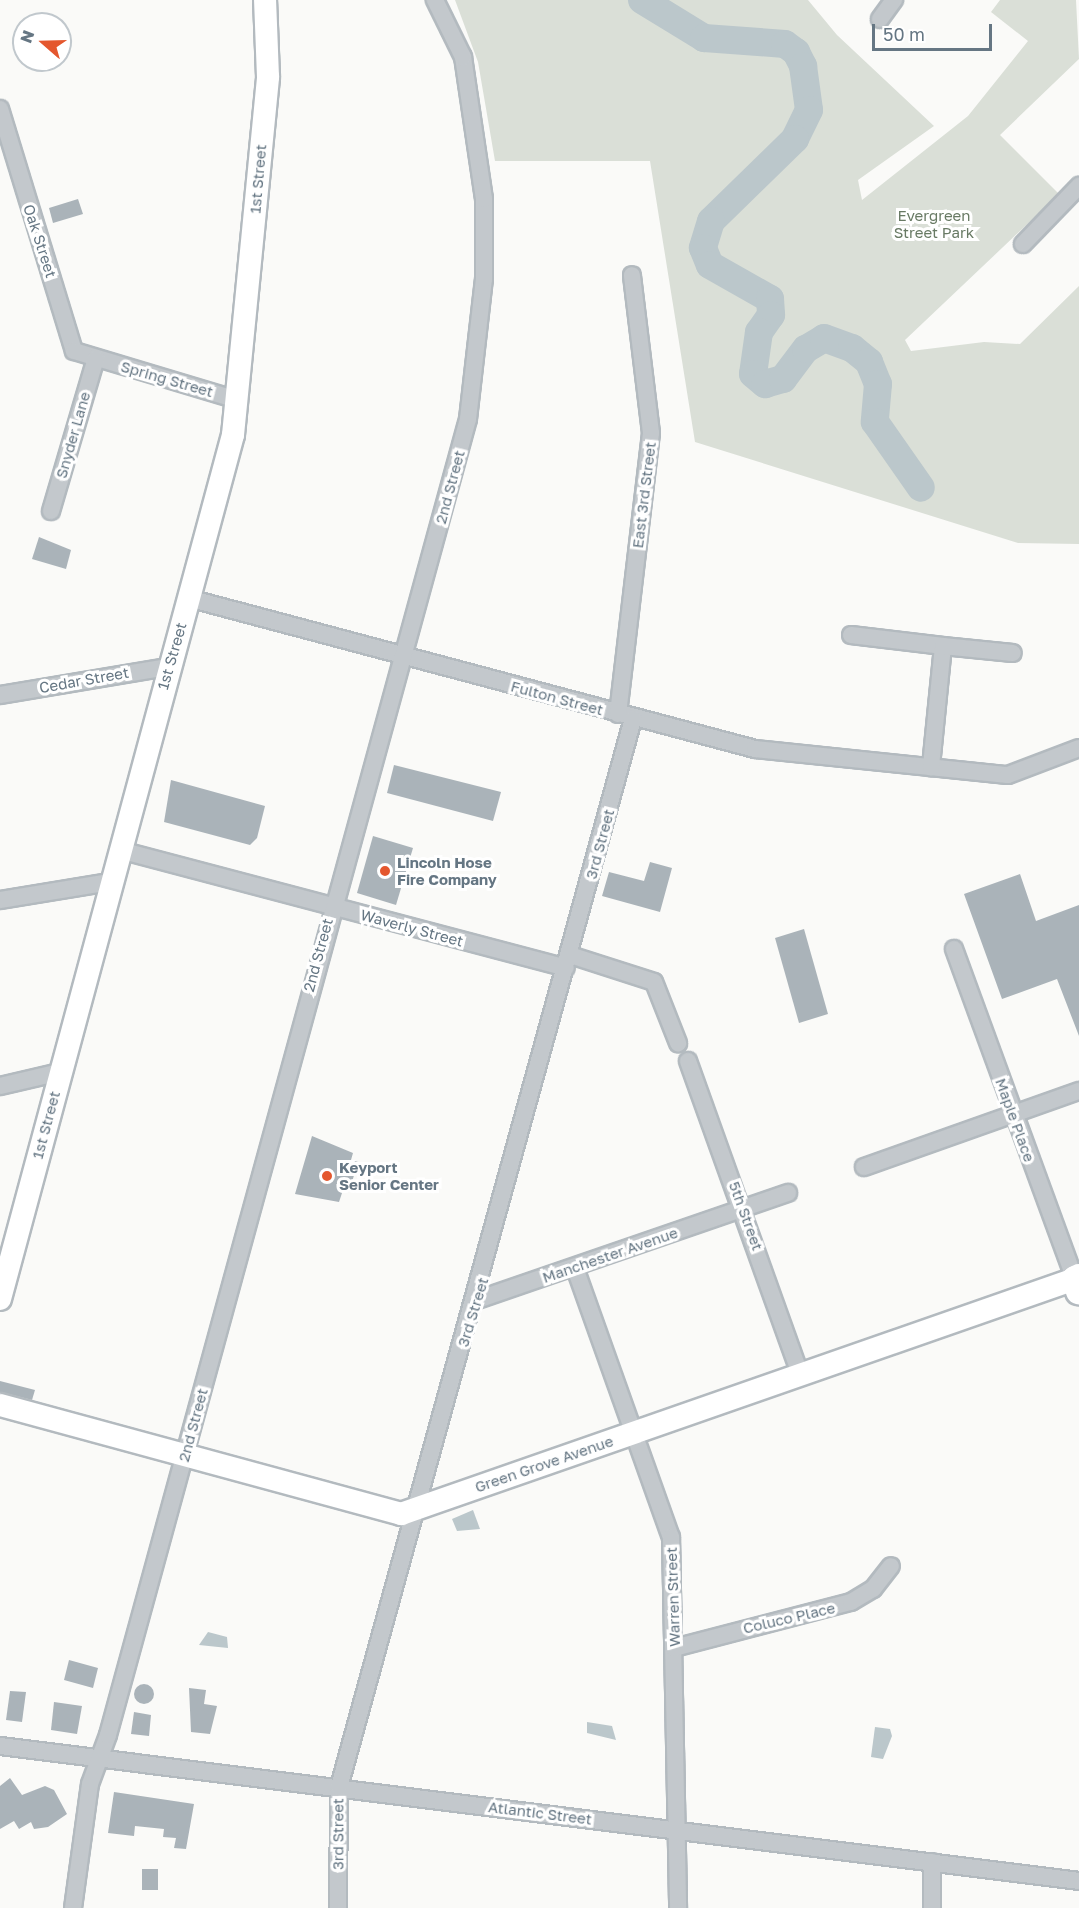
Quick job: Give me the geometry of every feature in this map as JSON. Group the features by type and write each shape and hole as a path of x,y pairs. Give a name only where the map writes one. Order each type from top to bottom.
{"main road":[{"path":"266,9 283,0"},
{"name":"1st Street","path":"0,1299 110,882 233,435 266,9"},
{"name":"Green Grove Avenue","path":"0,1405 401,1514 800,1373 1078,1282"}],"street":[{"name":"2nd Street","path":"73,1908 90,1784 185,1454 331,906 404,656 468,419 484,279 484,199 463,57 435,0"},
{"path":"880,19 894,0"},
{"name":"Oak Street","path":"0,109 69,344 96,358"},
{"path":"1023,244 1079,186"},
{"name":"East 3rd Street","path":"626,717 651,433 632,275"},
{"name":"Spring Street","path":"96,358 237,399"},
{"name":"Snyder Lane","path":"51,511 96,358"},
{"name":"Fulton Street","path":"188,598 626,717 755,749 1008,775 1079,748"},
{"path":"851,635 1013,653"},
{"path":"931,767 943,646"},
{"name":"Cedar Street","path":"0,695 168,667"},
{"name":"3rd Street","path":"338,1908 339,1787 477,1300 568,962 626,717"},
{"name":"Waverly Street","path":"120,850 331,906 654,982 670,1017 678,1042"},
{"path":"0,900 110,882"},
{"name":"Maple Place","path":"954,949 1012,1115 1078,1282"},
{"name":"5th Street","path":"688,1061 743,1208 800,1373"},
{"path":"0,1086 60,1072"},
{"path":"864,1167 1079,1091"},
{"name":"Manchester Avenue","path":"477,1300 788,1193"},
{"name":"Warren Street","path":"575,1268 671,1537 678,1908"},
{"name":"Coluco Place","path":"674,1648 851,1602 873,1589 891,1566"},
{"name":"Atlantic Street","path":"0,1746 1079,1881"},
{"path":"932,1862 932,1908"}],"green space":[{"name":"Evergreen Street Park","path":"455,0 808,0 837,35 934,126 858,180 862,200 968,116 1028,41 991,12 1000,0 1076,0 1079,59 1000,135 1059,194 905,340 911,351 984,342 1020,344 1079,286 1079,544 1018,543 695,442 650,161 495,161 478,62"}],"shaded area":[{"path":"473,1510 480,1529 457,1531 452,1519"},
{"path":"208,1632 227,1637 228,1648 199,1645"},
{"path":"587,1722 612,1726 616,1740 587,1733"},
{"path":"875,1727 890,1729 892,1736 883,1759 871,1757"}],"building":[{"path":"78,199 83,214 53,223 49,208"},
{"path":"39,537 71,550 66,569 32,559"},
{"path":"394,765 501,792 493,821 387,793"},
{"path":"171,780 265,806 257,838 250,845 164,822"},
{"name":"Lincoln Hose Fire Company","path":"373,836 413,848 396,905 357,893"},
{"path":"650,862 672,868 660,912 602,896 609,872 644,881"},
{"path":"1020,874 1036,921 1079,905 1079,1036 1057,979 1002,999 964,894"},
{"path":"804,929 828,1014 799,1023 775,938"},
{"name":"Keyport Senior Center","path":"312,1136 353,1153 351,1160 358,1162 349,1192 343,1190 339,1202 295,1194"},
{"path":"0,1381 35,1390 32,1400 0,1392"},
{"path":"69,1660 98,1668 93,1688 64,1680"},
{"path":"144,1684 151,1687 154,1694 151,1701 144,1704 137,1701 134,1694 137,1687"},
{"path":"189,1688 206,1690 204,1704 217,1706 210,1734 191,1732"},
{"path":"10,1691 26,1692 22,1722 6,1720"},
{"path":"54,1702 82,1706 77,1734 51,1730"},
{"path":"134,1712 151,1715 149,1736 131,1734"},
{"path":"10,1778 22,1795 45,1786 54,1790 67,1814 48,1827 34,1829 31,1822 19,1829 14,1821 0,1829 0,1786"},
{"path":"114,1792 194,1804 186,1849 174,1848 176,1838 163,1837 164,1829 135,1826 134,1836 108,1833"},
{"path":"142,1869 158,1869 158,1890 142,1890"}],"waterway":[{"path":"642,0 704,38 785,44 796,52 803,66 809,110 795,139 711,221 703,248 710,265 770,299 771,315 759,332 753,374 765,384 783,379 806,349 824,338 852,348 869,362 878,384 875,422 921,488"}],"place":[{"name":"Lincoln Hose Fire Company","path":"385,871"},
{"name":"Keyport Senior Center","path":"327,1176"}]}
